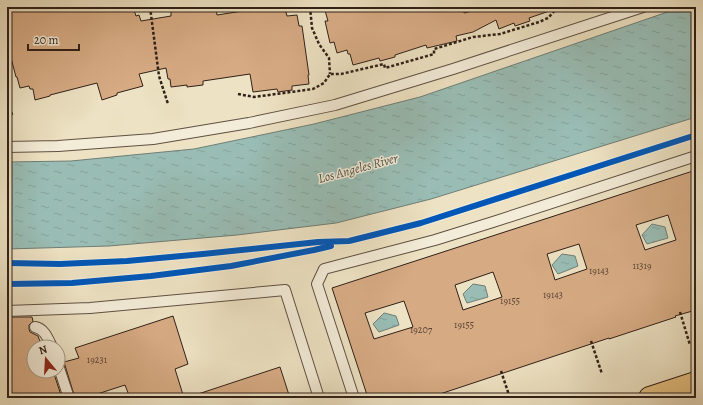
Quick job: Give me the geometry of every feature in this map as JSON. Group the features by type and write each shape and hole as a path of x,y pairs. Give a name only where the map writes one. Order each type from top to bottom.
{"main road":[{"path":"650,398 696,383"}],"lane":[{"path":"7,147 58,146 153,139 335,105 453,69 643,7"},
{"path":"354,398 317,284 324,269 435,240 696,156"},
{"path":"7,311 90,308 285,290 319,398"},
{"path":"35,327 40,328 48,339"},
{"path":"63,379 69,398"}],"path":[{"path":"150,7 159,76 168,104"},
{"path":"238,94 254,97 313,89 324,83 330,74 328,58 319,44 312,28 310,7"},
{"path":"330,74 341,74 384,64 385,68 434,54 434,49 473,37 500,34 539,22 548,18 558,7"},
{"path":"7,98 12,115"},
{"path":"680,312 690,345"},
{"path":"591,341 602,374"},
{"path":"501,371 510,398"}],"water":[{"name":"Los Angeles River","path":"682,7 696,7 696,117 431,199 336,223 237,235 109,246 7,249 7,162 71,161 194,149 314,124 420,97"},
{"path":"652,224 665,227 668,238 647,244 642,235"},
{"path":"562,254 575,256 578,266 558,274 552,265"},
{"path":"473,284 485,286 488,297 467,303 463,294"},
{"path":"384,313 396,316 399,325 379,332 373,324"}],"building":[{"path":"7,7 133,7 136,16 139,15 141,21 171,16 173,7 216,7 217,15 263,7 284,7 287,16 297,15 299,26 302,26 309,84 292,86 292,90 278,92 277,89 253,92 250,74 203,81 203,85 171,87 166,68 139,74 143,86 117,93 117,95 102,100 97,83 35,100 33,89 30,89 29,86 20,88 16,77 7,37"},
{"path":"324,7 463,7 464,13 487,7 554,7 555,9 529,18 530,21 515,26 514,23 499,29 496,20 473,32 456,36 457,41 427,48 426,45 395,55 395,57 380,61 379,58 353,65 350,54 348,54 347,50 337,53 334,42 330,43 325,21 328,21"},
{"path":"696,170 696,310 440,394 441,398 368,398 332,288","holes":["668,215 676,240 645,250 636,225","579,244 587,269 555,280 547,254","493,272 502,297 463,310 455,285","404,301 413,327 374,339 365,313"]},
{"path":"173,316 188,364 175,369 184,398 130,398 125,385 85,398 75,398 66,369 66,361 79,358 75,348"},
{"path":"7,317 32,317 33,321 29,325 29,329 30,332 38,336 39,339 26,339 26,379 56,379 62,398 7,398"},
{"path":"280,367 290,398 195,398 195,395"}],"cycle path":[{"path":"7,263 60,264 127,261 318,242 349,241 421,223 696,135"},
{"path":"7,284 72,283 151,276 231,266 331,246"}]}
